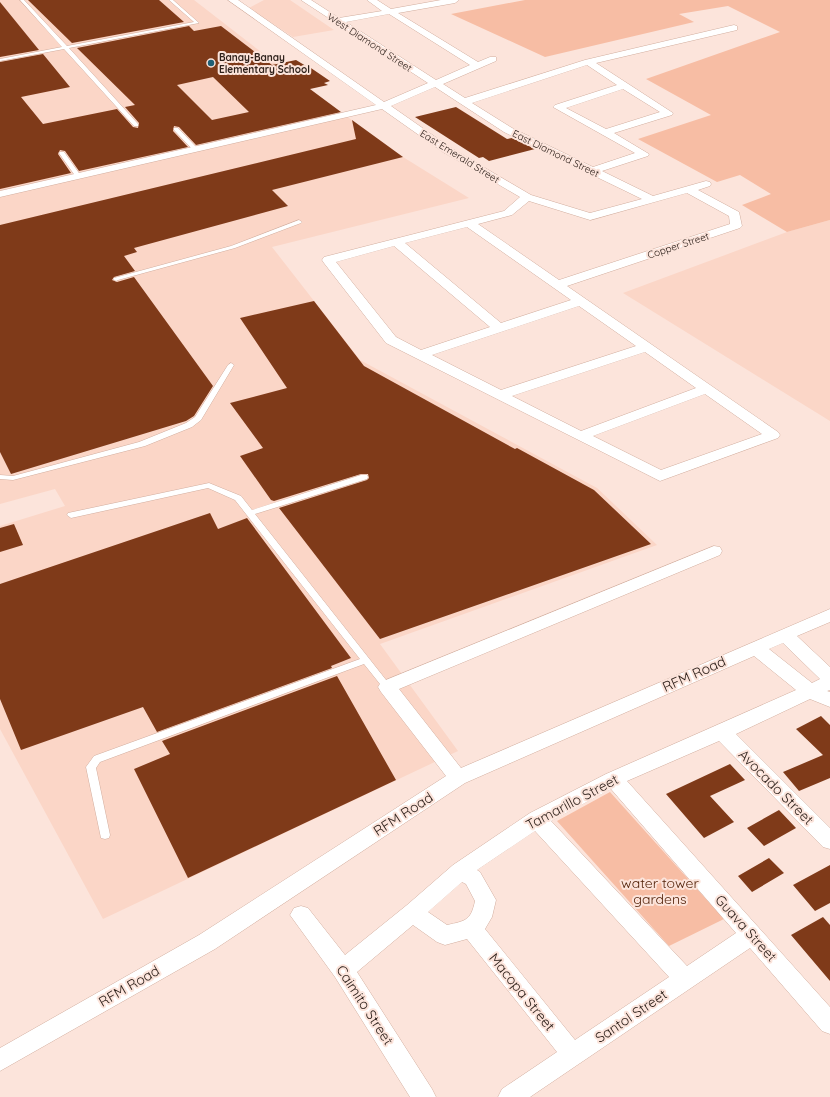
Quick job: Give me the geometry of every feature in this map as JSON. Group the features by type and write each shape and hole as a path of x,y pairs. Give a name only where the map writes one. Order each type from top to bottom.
{"street":[{"name":"East Emerald Street","path":"232,0 244,5 383,106 447,150 527,197 590,216 706,184"},
{"name":"West Diamond Street","path":"305,0 464,102"},
{"path":"371,0 478,66"},
{"path":"338,21 455,0"},
{"path":"464,102 588,62 734,28"},
{"path":"0,194 383,106 493,59"},
{"path":"588,62 668,113 604,132"},
{"path":"592,171 644,154 558,107 625,86"},
{"name":"East Diamond Street","path":"464,102 508,130 651,200"},
{"name":"Copper Street","path":"558,285 736,226 735,214 688,189"},
{"path":"469,223 773,436 660,476 390,340 328,260 396,242 469,223 508,213 527,197"},
{"path":"396,242 499,328"},
{"path":"420,355 580,300"},
{"path":"500,395 646,346"},
{"path":"580,436 706,388"},
{"path":"458,778 387,687 714,551"},
{"name":"RFM Road","path":"0,1060 207,942 458,778 830,615"},
{"path":"785,635 830,678"},
{"path":"755,647 781,671 810,692 830,700"},
{"name":"Tamarillo Street","path":"343,970 414,912 460,871 537,819 613,779 722,732 830,682"},
{"name":"Avocado Street","path":"722,732 830,841"},
{"name":"Guava Street","path":"613,779 830,1023"},
{"path":"537,819 685,979"},
{"path":"414,912 425,923 445,935 472,929 483,916 486,900 473,878 460,871"},
{"name":"Caimito Street","path":"301,915 343,970 424,1097"},
{"name":"Macopa Street","path":"472,929 573,1055"},
{"name":"Santol Street","path":"510,1097 752,935"}],"lane":[{"path":"22,0 136,125"},
{"path":"0,60 197,24 170,0"},
{"path":"176,128 195,149"},
{"path":"62,153 78,176"},
{"path":"116,279 233,246 299,222"},
{"path":"0,477 13,478 134,446 189,425 198,418 231,365"},
{"path":"250,513 364,477"},
{"path":"71,515 209,485 238,498 387,687"},
{"path":"105,835 92,767 97,760 365,660"}],"shaded area":[{"path":"0,0 194,0 313,92 403,157 469,198 272,247 360,360 597,488 657,545 380,644 458,751 103,919 0,729 0,526 65,506 55,489 0,504"},
{"path":"264,0 290,0 334,30 293,37 249,8"},
{"path":"830,220 830,421 623,293 787,232"}],"green space":[{"path":"525,0 830,0 830,220 787,232 742,205 771,194 740,175 717,182 638,139 711,115 646,79 780,32 728,6 679,14 694,22 545,57 451,14"},
{"name":"water tower gardens","path":"610,792 724,919 669,946 557,821"}],"building":[{"path":"28,0 159,0 184,22 72,43"},
{"path":"0,2 39,50 0,57"},
{"path":"189,26 194,31 221,26 272,65 296,60 308,66 330,81 324,83 328,85 310,89 341,112 196,145 179,127 174,126 173,131 188,147 79,171 65,151 60,150 58,154 71,173 0,189 0,62 43,54 70,87 21,97 43,124 117,109 133,127 138,128 139,123 125,107 135,105 77,48","holes":["213,77 249,112 212,120 177,85"]},
{"path":"456,107 507,139 512,138 535,149 489,161 483,157 479,158 415,117"},
{"path":"352,120 403,157 272,190 288,206 134,248 137,252 124,256 135,271 114,277 112,280 117,282 134,277 213,386 194,416 186,421 11,474 0,452 0,225 356,139"},
{"path":"314,301 364,366 515,449 517,448 594,490 651,544 380,639 279,508 367,480 369,478 368,474 361,474 274,501 271,500 240,456 263,448 230,403 287,388 240,318"},
{"path":"210,513 218,529 247,518 351,658 331,666 332,668 157,732 143,707 21,750 0,699 0,584"},
{"path":"14,524 23,545 0,552 0,528"},
{"path":"337,676 396,780 188,878 134,769 170,754 162,741"},
{"path":"821,716 830,725 830,778 799,791 783,772 823,755 796,729"},
{"path":"730,764 745,780 710,796 734,822 704,838 666,794"},
{"path":"779,810 796,828 764,846 747,828"},
{"path":"769,858 784,873 752,892 738,876"},
{"path":"830,865 830,903 815,911 793,885"},
{"path":"823,917 830,925 830,981 791,935"}],"place":[{"name":"Banay-Banay Elementary School","path":"211,63"}]}
